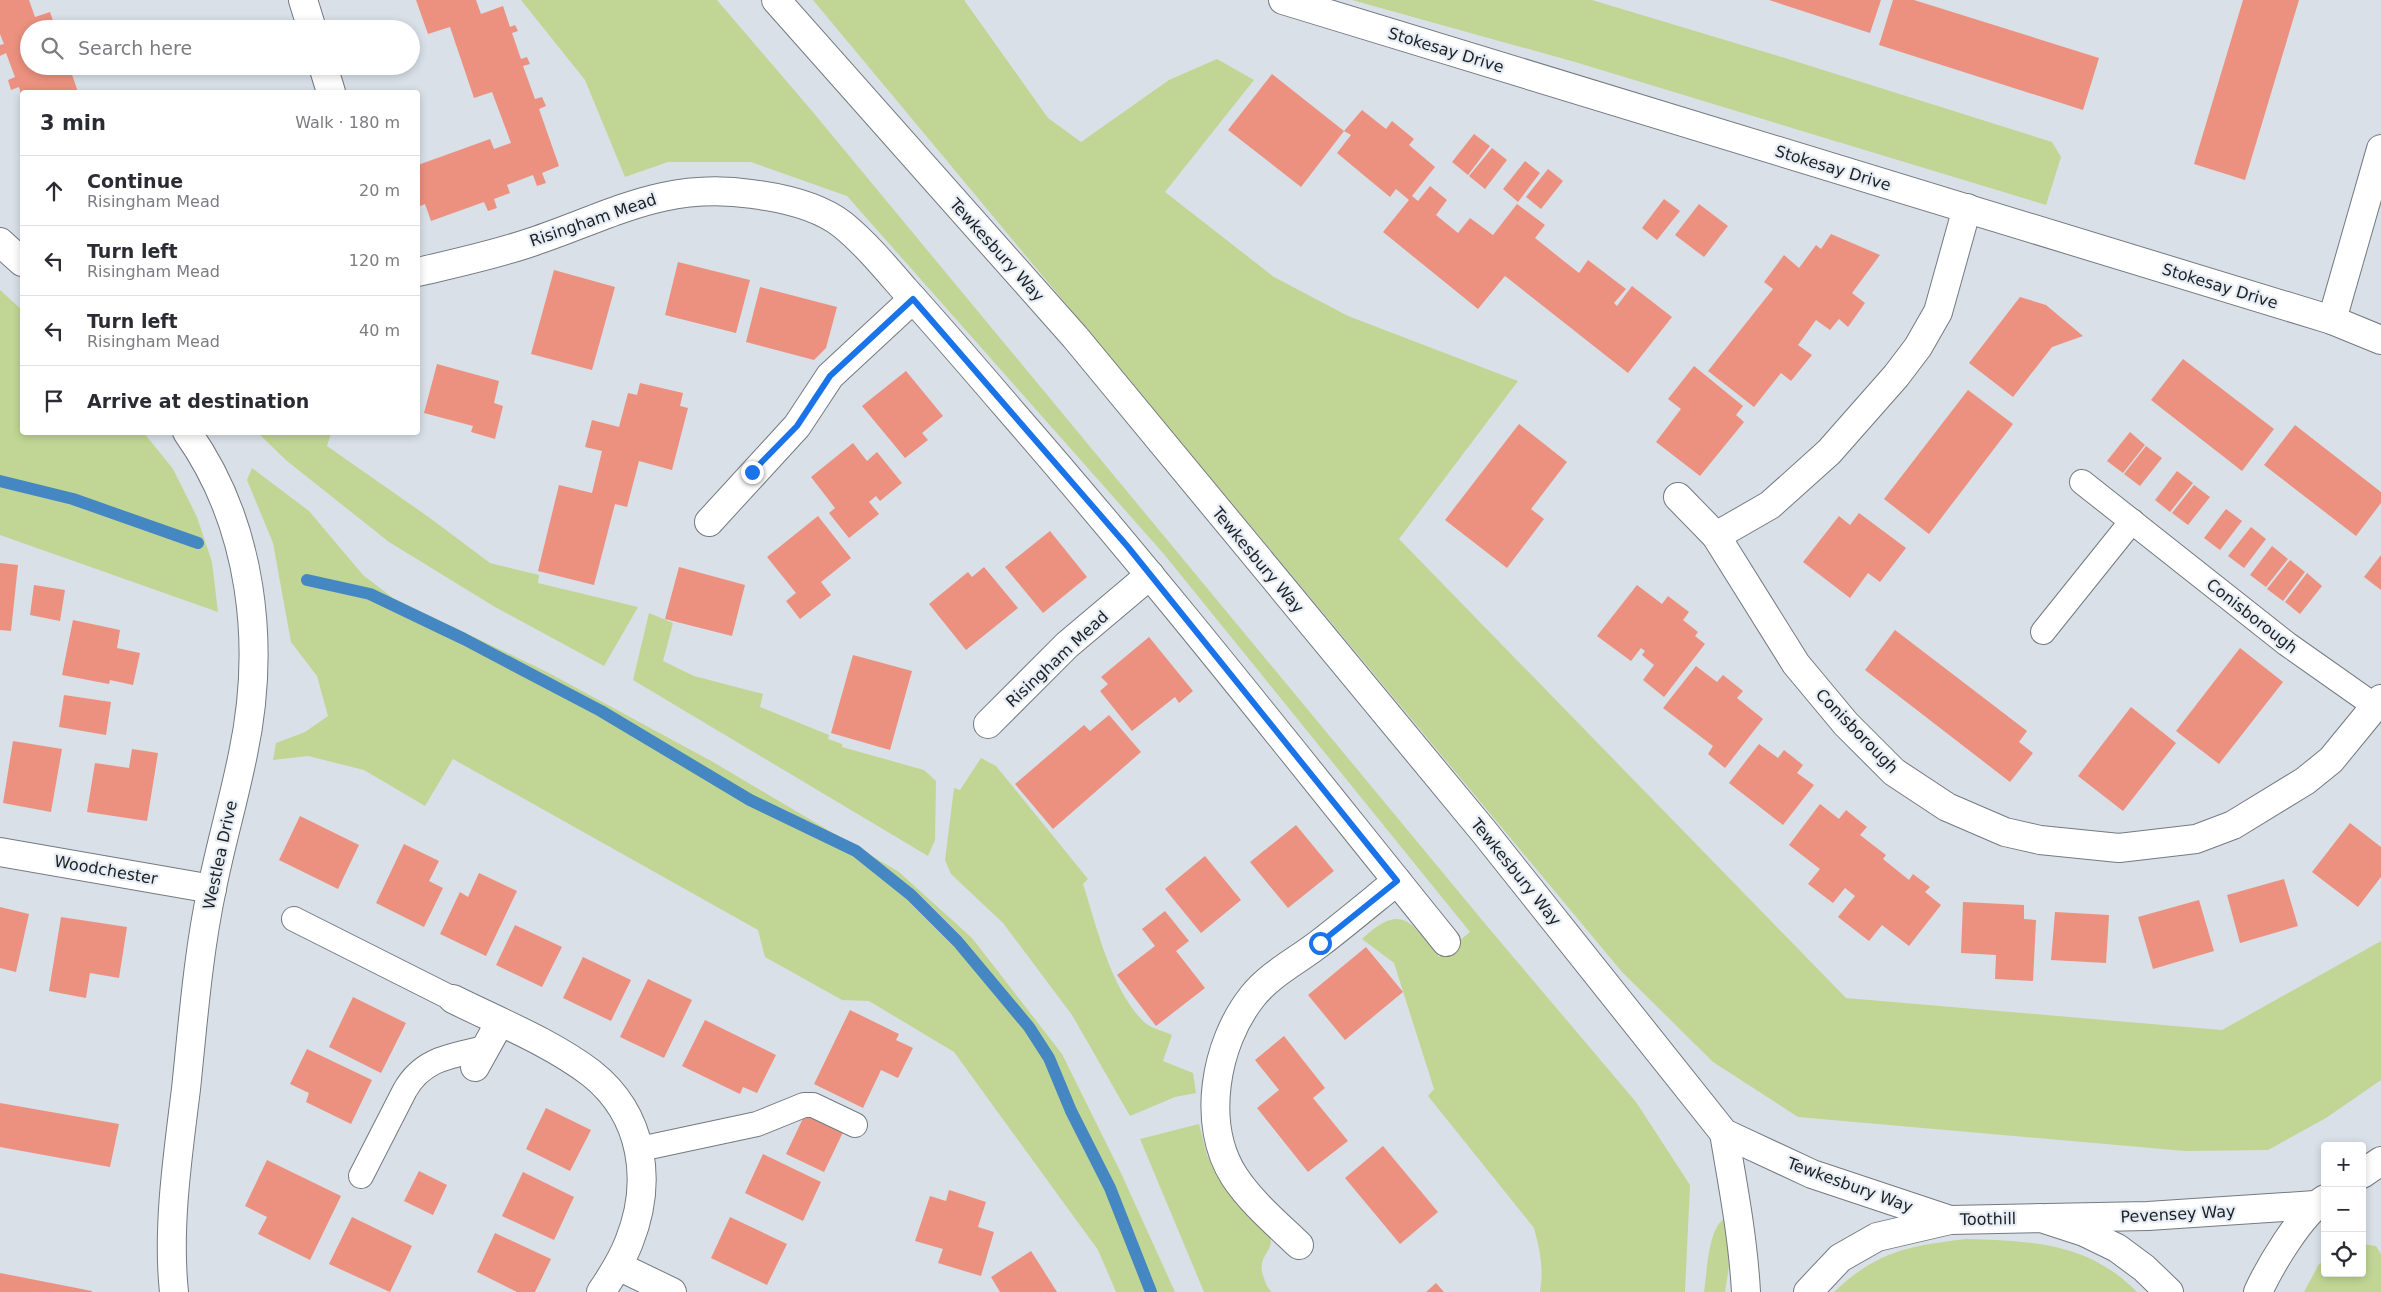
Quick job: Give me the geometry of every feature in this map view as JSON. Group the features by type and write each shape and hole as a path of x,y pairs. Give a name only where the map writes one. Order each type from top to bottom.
{"street":[{"path":"303,0 309,20"},
{"name":"Tewkesbury Way","path":"776,0 1075,338 1485,833 1724,1133 1812,1174 1950,1220"},
{"name":"Stokesay Drive","path":"1283,0 2332,320 2381,340"},
{"path":"325,75 329,90"},
{"path":"2332,320 2381,149"},
{"name":"Risingham Mead","path":"420,271 533,242 651,198 684,192 724,191 781,200 823,213 841,224 858,238 913,299 1098,512 1446,942"},
{"path":"1716,536 1770,505 1829,452 1896,376 1918,346 1938,312 1967,208"},
{"path":"0,242 20,260"},
{"path":"709,522 797,426 830,376 913,299"},
{"name":"Westlea Drive","path":"174,1292 174,1206 198,973 212,889 243,753 254,664 252,608 241,548 223,498 189,435"},
{"name":"Conisborough","path":"1678,497 1716,536 1796,664 1846,724 1894,772 1947,807 2005,832 2040,840 2119,848 2196,839 2233,826 2305,781 2330,760 2378,703"},
{"name":"Risingham Mead","path":"988,724 1067,644 1150,575"},
{"name":"Woodchester","path":"0,852 212,889"},
{"path":"1298,1245 1248,1196 1233,1175 1215,1124 1214,1100 1219,1070 1226,1046 1238,1022 1251,998 1263,985 1283,968 1320,943 1397,881"},
{"path":"453,999 566,1056 592,1074 615,1097 632,1124 640,1149 641,1187 637,1217 629,1243 618,1266 601,1292"},
{"path":"480,1058 500,1022"},
{"name":"Tewkesbury Way","path":"1724,1133 1744,1251 1746,1292"},
{"path":"2366,1171 2381,1161"},
{"name":"Pevensey Way","path":"2041,1218 2148,1216 2320,1202"},
{"name":"Pevensey Way","path":"2258,1292 2283,1248 2320,1202"},
{"name":"Toothill","path":"1808,1292 1840,1258 1877,1237 1950,1220 2041,1218 2084,1232 2116,1248 2144,1268 2168,1292"},
{"path":"618,1266 672,1292"}],"lane":[{"name":"Conisborough","path":"2082,482 2287,644 2378,703"},
{"path":"2043,632 2132,521"},
{"path":"294,919 453,999"},
{"path":"361,1176 408,1084 420,1069 443,1058 480,1058"},
{"path":"640,1149 757,1124 804,1105 813,1105 855,1125"}],"green space":[{"path":"521,0 717,0 812,111 1487,926 1636,1102 1690,1185 1685,1292 1540,1292 1541,1260 1534,1228 1428,1096 1434,1089 1394,963 1362,939 1376,927 1387,921 1397,919 1413,926 1439,957 1470,932 1163,553 847,196 751,162 668,162 625,177 585,80"},
{"path":"813,0 964,0 1048,118 1081,142 1169,80 1217,59 1254,80 1165,192 1274,277 1348,316 1518,381 1399,539 1846,998 2222,1030 2381,941 2381,1080 2326,1118 2268,1150 2185,1151 1798,1117 1713,1062 1622,972"},
{"path":"1352,0 1592,0 1785,58 2052,142 2061,157 2046,205 1575,62"},
{"path":"0,290 20,308 20,435 146,435 173,469 197,517 212,562 218,612 0,535"},
{"path":"260,435 330,435 327,446 430,518 490,563 539,575 538,583 638,607 604,666 495,607 389,542 287,461"},
{"path":"252,468 309,511 363,575 393,598 547,672 713,762 899,872 972,938 1062,1054 1121,1173 1175,1292 1116,1292 1098,1250 954,1052 869,1001 842,1000 765,957 758,930 453,759 425,806 364,770 308,756 273,760 276,743 305,732 328,716 317,676 291,642 273,543 247,480"},
{"path":"649,613 673,623 663,661 694,676 763,694 760,707 829,735 828,739 842,744 842,747 924,770 936,781 935,840 928,856 633,680"},
{"path":"981,758 996,766 1088,879 1083,884 1106,957 1123,993 1132,1008 1144,1022 1153,1028 1172,1035 1163,1061 1193,1073 1196,1093 1175,1097 1130,1116 1072,1015 1003,923 951,874 945,860 954,788 960,790"},
{"path":"1199,1124 1207,1155 1226,1190 1270,1236 1271,1242 1263,1259 1262,1270 1267,1286 1272,1292 1204,1292 1140,1139"},
{"path":"1726,1218 1729,1266 1725,1292 1704,1292 1712,1240 1720,1222"},
{"path":"1966,1239 2036,1243 2079,1254 2099,1263 2118,1275 2137,1292 1834,1292 1865,1267 1880,1259 1927,1244"},
{"path":"2366,1245 2376,1246 2381,1254 2381,1292 2304,1292 2321,1263 2321,1277 2366,1277"}],"building":[{"path":"0,0 29,0 35,17 50,12 53,20 20,20 20,75 72,75 77,90 20,91 19,87 11,90 8,80 15,77 6,53 0,56 0,45 4,44 0,34"},
{"path":"416,0 476,0 481,14 503,6 510,27 515,25 518,31 512,33 521,59 527,57 530,64 523,66 535,99 542,97 546,106 539,109 559,166 542,173 546,183 537,186 533,175 507,185 510,193 494,199 497,208 488,211 484,202 431,221 425,204 420,206 420,164 490,139 494,149 511,143 492,92 474,98 450,27 428,34"},
{"path":"1769,0 1881,0 1870,33"},
{"path":"1893,0 1914,0 2099,58 2083,110 1879,45"},
{"path":"2243,0 2299,0 2245,180 2194,164"},
{"path":"1272,74 1344,131 1301,187 1228,130"},
{"path":"1362,110 1386,129 1392,121 1414,139 1409,145 1435,167 1412,196 1418,201 1430,186 1447,200 1436,215 1458,233 1470,218 1493,235 1517,204 1545,225 1535,238 1579,273 1588,260 1626,289 1614,303 1617,306 1632,286 1672,317 1628,373 1505,276 1478,309 1383,232 1409,200 1396,189 1390,197 1337,153 1351,135 1344,131"},
{"path":"1474,134 1490,146 1468,175 1452,162"},
{"path":"1492,148 1507,160 1485,189 1469,176"},
{"path":"1525,161 1540,173 1518,202 1503,189"},
{"path":"1548,169 1563,181 1541,209 1526,197"},
{"path":"1664,199 1680,211 1657,240 1642,228"},
{"path":"1699,204 1728,226 1704,257 1675,235"},
{"path":"1831,234 1880,255 1852,293 1865,303 1848,327 1839,319 1830,330 1816,320 1798,345 1812,355 1791,381 1781,373 1754,407 1708,371 1773,289 1764,282 1784,255 1799,268 1816,245 1821,249"},
{"path":"678,262 750,280 736,333 665,315"},
{"path":"554,270 615,287 592,370 531,354"},
{"path":"760,287 837,307 826,348 814,360 746,342"},
{"path":"2020,297 2046,305 2083,336 2052,347 2013,397 1969,363"},
{"path":"2183,359 2274,429 2242,471 2151,400"},
{"path":"437,364 499,381 494,403 503,406 495,439 471,432 473,426 424,413"},
{"path":"1694,366 1743,406 1736,415 1744,422 1700,476 1656,442 1681,409 1668,399"},
{"path":"906,371 943,416 922,433 928,440 905,458 862,406"},
{"path":"640,383 683,393 680,406 688,408 672,470 639,461 627,507 615,504 594,585 538,571 559,485 592,493 602,451 585,447 592,420 619,427 628,393 637,395"},
{"path":"1968,390 2013,424 1929,534 1884,499"},
{"path":"1519,424 1567,462 1531,509 1544,519 1507,568 1445,520"},
{"path":"2295,425 2381,492 2381,503 2356,536 2264,465"},
{"path":"2130,432 2145,445 2123,473 2107,461"},
{"path":"853,443 867,461 877,452 902,483 880,501 876,496 869,502 879,514 849,538 829,513 835,508 811,477"},
{"path":"2146,446 2162,458 2140,486 2124,474"},
{"path":"2177,471 2193,483 2170,512 2155,500"},
{"path":"2194,485 2210,497 2188,525 2172,513"},
{"path":"2226,509 2242,521 2220,550 2204,538"},
{"path":"1859,513 1906,548 1880,582 1868,573 1850,598 1803,562 1839,516 1850,525"},
{"path":"818,516 851,558 821,582 831,595 800,619 786,601 796,593 767,557"},
{"path":"2251,527 2266,539 2244,568 2228,556"},
{"path":"1050,531 1087,577 1043,613 1005,567"},
{"path":"2272,546 2288,559 2266,587 2250,575"},
{"path":"2381,555 2381,590 2364,577"},
{"path":"2290,560 2305,572 2283,601 2267,589"},
{"path":"0,563 18,565 11,631 0,630"},
{"path":"679,567 745,585 732,636 665,619"},
{"path":"984,567 1018,608 966,650 929,604 968,572 972,577"},
{"path":"2307,573 2322,586 2300,614 2285,602"},
{"path":"34,585 65,590 60,621 30,615"},
{"path":"1637,585 1662,604 1668,596 1689,612 1683,620 1698,632 1695,636 1705,644 1664,697 1643,680 1654,665 1642,655 1645,651 1641,648 1631,661 1597,636"},
{"path":"73,620 120,630 117,648 140,653 133,685 110,680 109,684 62,675"},
{"path":"1895,630 2027,731 2019,742 2033,753 2010,782 1865,670"},
{"path":"1149,637 1193,691 1179,703 1175,697 1132,731 1100,691 1108,684 1101,677"},
{"path":"2240,648 2283,682 2219,764 2176,731"},
{"path":"853,655 912,671 890,750 831,733"},
{"path":"1696,666 1717,682 1723,675 1743,691 1737,698 1763,719 1725,768 1708,754 1713,746 1663,708"},
{"path":"64,695 111,702 106,735 59,727"},
{"path":"2131,707 2176,743 2123,811 2078,776"},
{"path":"1109,715 1141,752 1053,829 1015,784 1084,725 1090,731"},
{"path":"13,741 62,749 51,812 3,803"},
{"path":"1759,744 1778,758 1784,750 1803,765 1797,773 1814,785 1783,825 1729,783"},
{"path":"132,749 158,753 147,821 87,812 95,763 129,768"},
{"path":"1820,804 1839,819 1846,810 1867,827 1860,835 1886,855 1883,859 1909,880 1913,874 1930,887 1925,892 1941,905 1909,946 1882,925 1869,941 1838,917 1855,896 1845,888 1833,903 1808,884 1820,869 1789,845"},
{"path":"300,816 359,845 338,889 279,860"},
{"path":"2350,823 2381,847 2381,877 2358,907 2312,872"},
{"path":"1296,825 1334,871 1288,908 1250,862"},
{"path":"404,844 439,861 429,881 443,888 424,927 376,903"},
{"path":"1205,856 1241,900 1201,933 1165,889"},
{"path":"479,873 517,891 486,956 440,934 460,892 468,897"},
{"path":"2284,879 2298,926 2240,943 2227,895"},
{"path":"2199,900 2214,951 2153,969 2138,917"},
{"path":"1963,902 2024,905 2024,919 2036,920 2033,981 1995,979 1996,955 1961,953"},
{"path":"0,907 29,914 16,972 0,968"},
{"path":"1165,911 1189,941 1176,951 1205,988 1156,1026 1117,975 1155,946 1142,929"},
{"path":"2055,912 2109,915 2106,963 2051,960"},
{"path":"61,917 127,927 119,978 90,973 86,998 49,991"},
{"path":"515,925 562,947 542,987 496,965"},
{"path":"1366,947 1403,992 1345,1040 1308,995"},
{"path":"583,957 631,980 611,1021 563,998"},
{"path":"648,979 692,1000 664,1058 620,1037"},
{"path":"353,997 406,1023 381,1073 329,1047"},
{"path":"850,1010 899,1034 896,1040 913,1048 898,1078 881,1070 863,1108 814,1084"},
{"path":"705,1020 776,1055 757,1093 743,1087 740,1094 682,1066"},
{"path":"1284,1036 1325,1088 1313,1098 1348,1141 1308,1172 1257,1108 1279,1090 1255,1060"},
{"path":"307,1049 372,1080 351,1124 306,1102 309,1093 290,1084"},
{"path":"0,1103 119,1124 110,1167 0,1147"},
{"path":"546,1108 591,1130 570,1171 526,1149"},
{"path":"807,1110 845,1128 824,1172 786,1154"},
{"path":"1383,1146 1438,1212 1400,1244 1345,1178"},
{"path":"763,1154 821,1182 803,1221 745,1193"},
{"path":"267,1160 341,1196 310,1260 258,1234 267,1217 245,1206"},
{"path":"419,1171 447,1185 433,1215 404,1201"},
{"path":"523,1172 574,1197 554,1240 502,1216"},
{"path":"949,1190 986,1202 978,1227 994,1232 981,1276 938,1263 943,1249 915,1241 930,1196 946,1201"},
{"path":"352,1217 412,1246 390,1292 329,1264"},
{"path":"730,1217 787,1244 767,1285 711,1258"},
{"path":"495,1233 551,1259 535,1292 517,1292 477,1272"},
{"path":"1031,1251 1057,1292 1000,1292 991,1277"},
{"path":"0,1273 92,1291 92,1292 0,1292"},
{"path":"1436,1283 1444,1292 1426,1292"}],"waterway":[{"path":"0,481 73,499 198,543"},
{"path":"307,580 370,594 464,639 601,711 750,800 856,851 911,895 958,942 1029,1027 1049,1058 1071,1111 1110,1188 1151,1292"}],"route":[{"path":"752,472 797,426 830,376 913,299 1128,547 1397,881 1320,943"}]}
